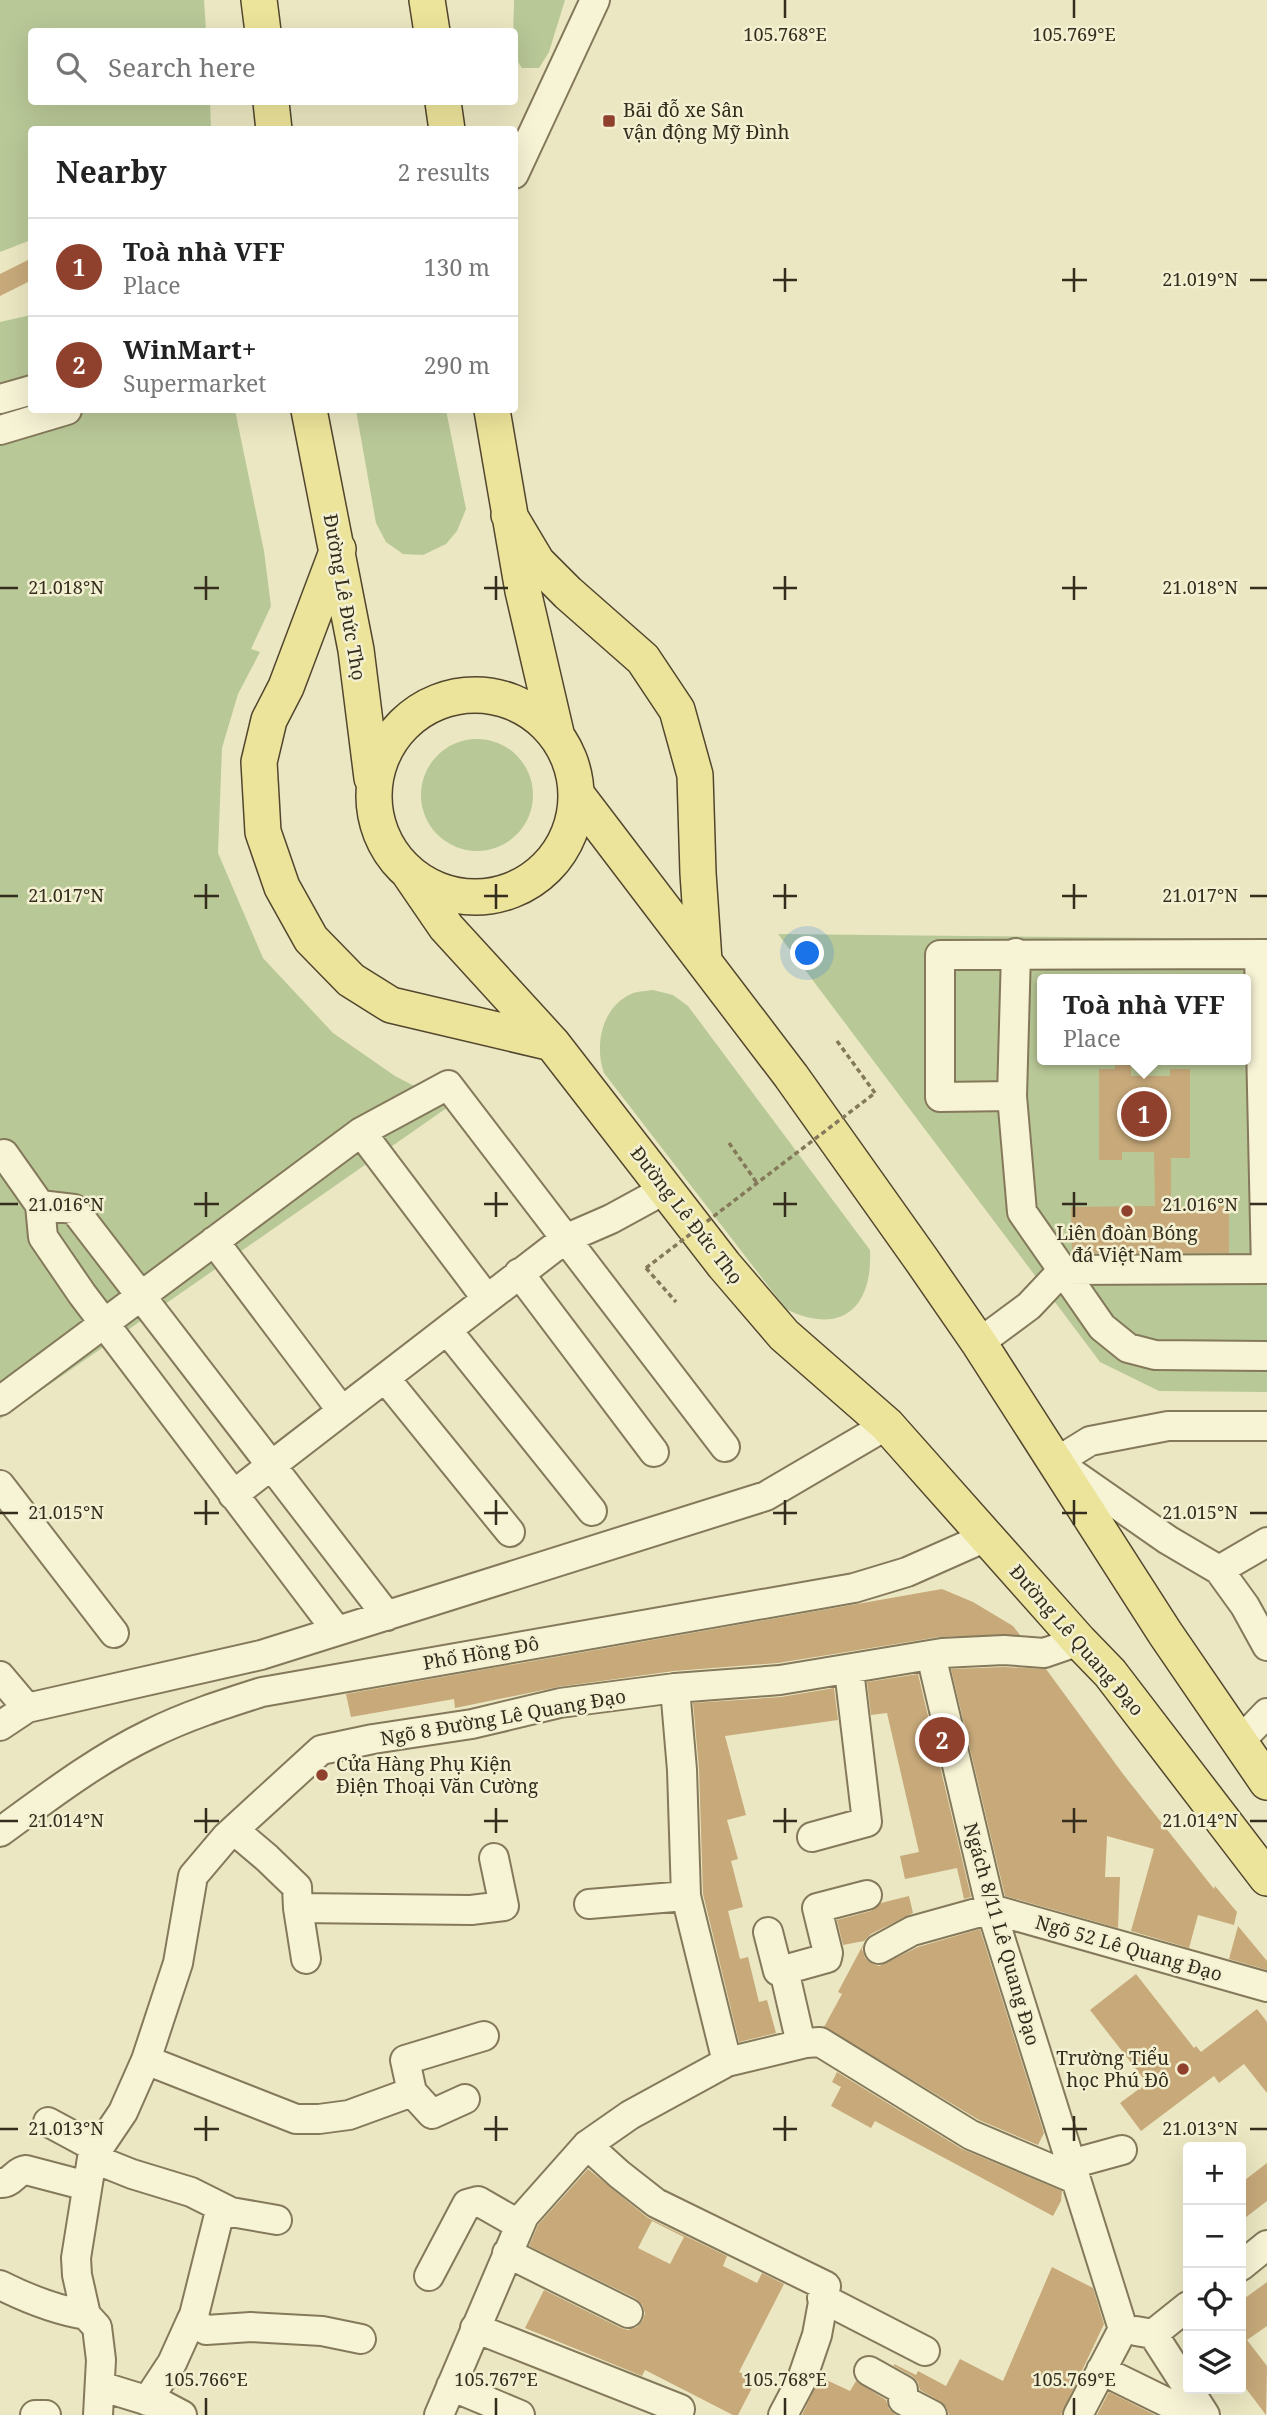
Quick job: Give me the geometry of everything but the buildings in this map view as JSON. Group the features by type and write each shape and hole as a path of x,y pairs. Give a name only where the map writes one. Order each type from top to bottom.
{"main road":[{"path":"259,0 262,28"},
{"path":"427,0 431,28"},
{"path":"271,105 274,126"},
{"path":"443,105 446,126"},
{"name":"Đường Lê Đức Thọ","path":"310,413 356,650 373,785"},
{"path":"492,413 523,591 556,733 572,762 577,795 572,827 557,857 533,880 503,894 470,897 437,890 409,873 387,849 375,818 373,785 382,752 403,723 431,704 464,694 499,696 530,710 556,733"},
{"path":"509,514 537,562 643,659 677,710 695,775 704,961"},
{"path":"338,549 286,687 269,720 258,762 263,832 282,887 311,939 351,980 391,1005 552,1043"},
{"path":"577,795 791,1076 979,1343 1165,1633 1267,1782"},
{"name":"Đường Lê Đức Thọ","path":"409,873 446,927 552,1043 724,1265 784,1335 887,1425 986,1537"},
{"name":"Đường Lê Quang Đạo","path":"986,1537 1110,1673 1267,1878"}],"street":[{"path":"518,165 595,0"},
{"path":"0,399 28,391"},
{"path":"0,430 57,413"},
{"path":"1016,953 1012,1096 1022,1212 1102,1327 1128,1348 1155,1355 1267,1356"},
{"path":"979,1343 1029,1306 1063,1270 1267,1269 1263,954 940,954 940,1097 1012,1096"},
{"path":"0,1401 361,1132 448,1085 725,1447"},
{"path":"361,1132 486,1299"},
{"path":"4,1154 40,1205 43,1237 103,1324 337,1631"},
{"path":"233,1495 565,1239 611,1219 666,1189"},
{"path":"40,1205 74,1209 387,1616"},
{"path":"214,1241 342,1411"},
{"path":"520,1273 654,1452"},
{"path":"447,1330 592,1511"},
{"path":"385,1378 510,1532"},
{"path":"1,1722 27,1707 261,1655 766,1496 887,1425"},
{"path":"1267,1426 1168,1426 1090,1441 1056,1462 1168,1540 1219,1570 1256,1602 1267,1646"},
{"path":"0,1485 114,1633"},
{"name":"Phố Hồng Đô","path":"0,1832 107,1757 151,1733 207,1709 262,1692 854,1588 906,1572 986,1537"},
{"path":"1219,1570 1267,1542"},
{"name":"Ngõ 8 Đường Lê Quang Đạo","path":"95,2153 122,2112 146,2060 178,1963 193,1876 234,1830 321,1750 472,1724 560,1703 675,1688 780,1679 931,1655 1004,1650 1044,1653 1079,1641"},
{"name":"Ngách 8/11 Lê Quang Đạo","path":"931,1655 991,1909 1123,2329"},
{"path":"812,1837 867,1822 849,1670"},
{"path":"0,1676 27,1707"},
{"path":"675,1688 682,1770 686,1896 727,2063"},
{"path":"1239,1742 1267,1713"},
{"path":"234,1830 297,1888 306,1959"},
{"path":"298,1908 471,1910 505,1906 494,1858"},
{"path":"768,1932 778,1971 827,1958 816,1901 867,1895"},
{"path":"589,1904 686,1896"},
{"path":"879,1949 912,1931 991,1909"},
{"name":"Ngõ 52 Lê Quang Đạo","path":"991,1909 1267,1987"},
{"path":"784,1970 801,2044"},
{"path":"464,2099 432,2114 412,2092 405,2060 484,2036"},
{"path":"439,2415 524,2216 587,2145 630,2115 727,2063 801,2044 820,2042 971,2135 1073,2172 1122,2150"},
{"path":"146,2060 296,2119 349,2115 412,2092"},
{"path":"48,2122 132,2174 191,2192 231,2212 277,2220"},
{"path":"587,2145 656,2203 826,2287 813,2346 802,2379 783,2415"},
{"path":"95,2153 76,2258 86,2315 97,2328 101,2360 98,2415"},
{"path":"0,2183 9,2182 26,2170 87,2186"},
{"path":"429,2276 467,2204 478,2202 520,2225"},
{"path":"147,2401 172,2363 191,2321 221,2207"},
{"path":"1246,2262 1267,2245"},
{"path":"507,2253 628,2313"},
{"path":"0,2285 26,2298 64,2311 86,2315"},
{"path":"822,2298 925,2351"},
{"path":"1153,2334 1183,2310"},
{"path":"191,2321 206,2330 275,2328 322,2331 361,2339"},
{"path":"475,2328 680,2409"},
{"path":"1078,2415 1123,2329 1153,2334 1205,2415"},
{"path":"1101,2370 1193,2415"},
{"path":"869,2371 903,2390 902,2400 932,2415"},
{"path":"100,2386 165,2406 182,2415"},
{"path":"451,2386 520,2415"},
{"path":"35,2415 46,2415"}],"path":[{"path":"676,1302 646,1268 875,1093 837,1041"},
{"path":"729,1143 757,1183"}],"green space":[{"path":"0,0 204,0 206,28 28,28 28,105 210,105 211,126 28,126 28,241 0,252"},
{"path":"514,0 565,0 549,52 539,68 522,68 518,62 518,28 514,28"},
{"path":"28,316 28,413 236,413 264,551 271,606 251,649 260,652 238,694 222,748 218,853 263,958 333,1033 395,1076 451,1105 0,1419 0,322"},
{"path":"357,413 447,413 466,509 457,531 446,544 423,555 403,554 386,542 376,523"},
{"path":"477,739 499,743 517,755 529,773 533,795 529,817 517,835 499,847 477,851 455,847 437,835 425,817 421,795 425,773 437,755 455,743"},
{"name":"Liên đoàn Bóng đá Việt Nam","path":"778,934 1267,939 1267,1392 1159,1391 1100,1362"},
{"path":"653,990 673,995 688,1006 870,1250 866,1288 859,1302 849,1312 837,1318 822,1319 805,1317 786,1309 604,1073 600,1051 607,1017 621,1000 631,994"}],"place":[{"name":"Bãi đỗ xe Sân vận động Mỹ Đình","path":"609,121"},
{"name":"Toà nhà VFF","path":"1144,1114"},
{"name":"Liên đoàn Bóng đá Việt Nam","path":"1127,1211"},
{"name":"WinMart+","path":"942,1740"},
{"name":"Cửa Hàng Phụ Kiện Điện Thoại Văn Cường","path":"322,1775"},
{"name":"Trường Tiểu học Phú Đô","path":"1183,2069"}]}
